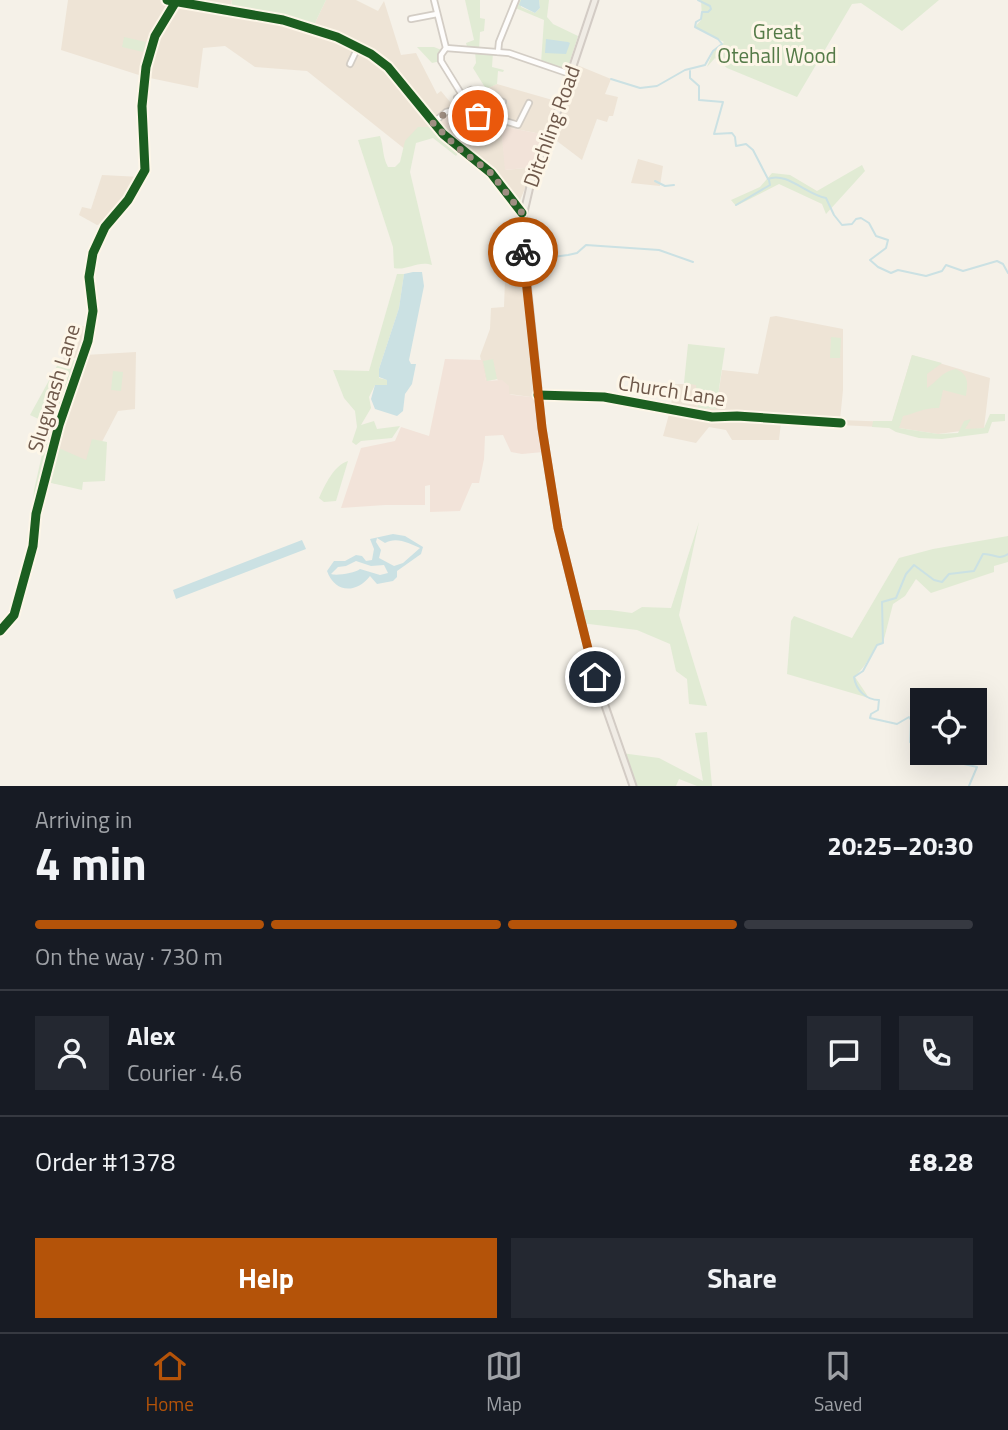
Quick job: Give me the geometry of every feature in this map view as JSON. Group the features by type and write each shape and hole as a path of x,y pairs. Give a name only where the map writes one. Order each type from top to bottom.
{"main road":[{"name":"Ditchling Road","path":"595,0 522,213 525,279 538,394 558,528 595,677 633,786"}],"street":[{"path":"167,0 283,20 313,28 358,47 387,67 433,123 457,147 491,173 522,213"},
{"path":"434,0 446,48"},
{"path":"498,52 499,42 516,0"},
{"name":"Slugwash Lane","path":"0,631 14,615 33,546 36,514 53,447 88,341 93,312 89,277 93,253 105,226 128,200 145,170 142,106 147,62 155,36 180,2"},
{"path":"411,19 437,14"},
{"path":"350,64 358,47"},
{"path":"446,48 509,53 570,74"},
{"path":"446,48 441,55 441,61 460,96 471,90"},
{"path":"495,118 499,101"},
{"path":"433,123 446,112 460,108 478,116 518,125 529,103"},
{"name":"Church Lane","path":"538,394 604,397 712,417 737,416 841,423"}],"shaded area":[{"path":"68,0 232,0 230,10 313,27 326,0 356,0 378,11 384,1 401,55 416,53 437,94 441,91 455,108 471,95 497,84 556,101 546,135 501,126 506,170 534,167 518,205 494,171 458,145 481,121 448,113 406,150 307,71 255,67 225,46 203,48 198,88 145,77 61,50"},
{"path":"521,0 539,0 540,8 535,13 519,5"},
{"path":"546,39 570,43 566,54 545,53"},
{"path":"577,65 611,79 605,94 618,97 613,116 609,116 607,122 597,119 582,160 553,138"},
{"path":"458,111 481,121 458,145 437,124 448,113"},
{"path":"501,126 546,135 534,167 505,170"},
{"path":"638,159 663,166 660,186 631,183"},
{"path":"102,175 141,177 133,191 104,223 97,225 79,215 82,207 91,209"},
{"path":"422,272 424,286 409,360 411,364 416,364 412,384 405,394 403,411 397,416 375,409 371,399 375,385 387,385 387,380 379,377 379,369 399,308 404,274"},
{"path":"505,280 522,280 538,395 531,397 509,394 497,379 486,381 480,356 490,329 491,308 504,307"},
{"path":"770,317 843,329 840,420 892,422 912,355 990,378 984,428 938,434 899,428 781,422 779,440 732,440 726,430 709,427 696,443 663,436 671,407 673,384 697,384 698,411 705,414 707,408 716,409 722,370 758,374"},
{"path":"89,326 80,357 63,360 69,327"},
{"path":"136,352 135,409 118,411 78,488 47,482 68,403 85,355"},
{"path":"445,359 482,360 486,381 502,380 509,386 509,394 531,397 538,395 543,452 511,452 503,435 485,436 479,483 472,483 460,511 430,512 430,485 425,486 425,505 341,508 361,448 395,441 401,427 429,436"},
{"path":"393,534 405,536 423,547 421,554 397,571 397,577 393,581 377,584 370,576 352,588 335,584 327,571 334,561 345,561 356,555 362,556 366,561 372,560 374,549 370,539","holes":["377,538 385,543 399,540 420,548 403,563 394,566 379,558 381,550 376,542","356,561 371,566 384,565 388,573 380,575 360,569 346,574 331,574 338,567"]},
{"path":"302,540 306,549 176,599 173,590"}],"green space":[{"path":"232,0 326,0 314,25 257,11 231,8"},
{"path":"465,0 480,0 480,18 485,19 484,31 480,32 479,51 493,52 492,67 504,70 498,71 497,84 486,89 473,68 476,63 475,51 468,50 466,43 474,40"},
{"path":"516,0 521,0 521,7 535,13 540,8 539,0 549,0 547,17 553,24 578,36 566,73 541,63 544,20 513,7"},
{"name":"Great Otehall Wood","path":"701,0 939,0 902,31 861,3 852,4 797,97 727,68 715,58 707,67 713,52 724,42 695,27 702,19"},
{"path":"124,37 146,42 143,52 122,47"},
{"path":"417,47 434,47 444,51 441,61 432,63"},
{"path":"418,127 429,127 458,153 456,156 433,138 416,143 410,172 432,265 394,268 393,247 358,140 380,136 388,167 395,167 400,162 405,141"},
{"path":"862,165 865,171 826,214 822,204 779,184 736,206 731,200 760,187 772,173 790,175 817,191"},
{"path":"397,274 404,274 399,308 379,369 379,378 388,380 387,385 375,385 369,397 371,408 361,425 374,421 377,429 400,426 392,438 361,441 356,445 352,442 357,427 355,411 344,398 333,370 369,371"},
{"path":"831,337 841,338 840,358 830,358"},
{"path":"688,344 725,348 716,409 707,408 705,414 698,411 696,385 684,383"},
{"path":"912,355 942,363 927,374 927,388 943,374 956,369 967,380 966,396 943,390 939,408 903,416 899,428 938,434 958,433 964,421 971,419 965,429 984,428 990,414 1005,414 1005,421 992,422 988,433 942,439 919,438 889,428 872,427 873,421 892,421"},
{"path":"493,359 497,379 487,381 483,361"},
{"path":"82,360 54,446 86,460 92,439 107,442 105,481 83,482 82,490 47,482 40,515 37,556 29,553 34,490 49,424 30,415 58,364"},
{"path":"113,371 123,372 121,391 111,390"},
{"path":"348,461 336,501 324,502 319,498 327,482 338,467"},
{"path":"699,522 679,615 707,706 689,704 687,679 676,671 670,644 637,630 581,623 578,610 632,613 642,607 671,608"},
{"path":"1008,536 1008,562 994,566 994,572 931,593 916,579 905,596 893,604 883,643 877,645 855,677 869,698 787,674 791,621 794,616 852,638 899,558"},
{"path":"707,732 712,786 697,786 679,779 676,786 633,786 621,753 659,758 703,781 695,733"}],"waterway":[{"path":"611,79 640,88 657,86 685,70 705,65 713,51 722,44 695,27 702,12 711,9 698,0"},
{"path":"690,71 690,78 699,86 699,100 723,102 714,134 732,133 736,146 746,144 753,150 768,179 782,178 826,198 842,225 852,224 861,218 869,223 876,236 888,240 886,248 870,260 878,267 891,273 898,270 926,276 942,271 946,265 963,271 997,261 1003,264 1008,273"},
{"path":"736,205 770,185 769,180"},
{"path":"655,181 665,186 674,185"},
{"path":"529,260 577,253 586,245 659,250 693,262"},
{"path":"910,718 897,724 870,718 871,714 878,710 879,700 866,696 855,682 854,677 863,671 877,645 883,643 882,602 896,598 906,574 914,565 934,580 942,582 949,574 974,571 983,554 998,557 1008,554"},
{"path":"968,765 977,767 969,786"}],"cycle path":[{"path":"167,0 283,20 337,37 371,54 388,67 443,134 491,173 522,213"},
{"path":"0,631 14,615 33,546 36,514 59,425 88,341 93,311 89,277 93,253 105,227 128,200 145,170 142,106 146,67 155,36 175,3"},
{"path":"538,395 604,397 712,417 737,416 841,423"}],"way so far":[{"path":"478,116 460,108 452,109 433,123 457,147 491,173 517,211 522,213 523,252"}],"route":[{"path":"523,252 542,428 558,528 595,677"}]}
